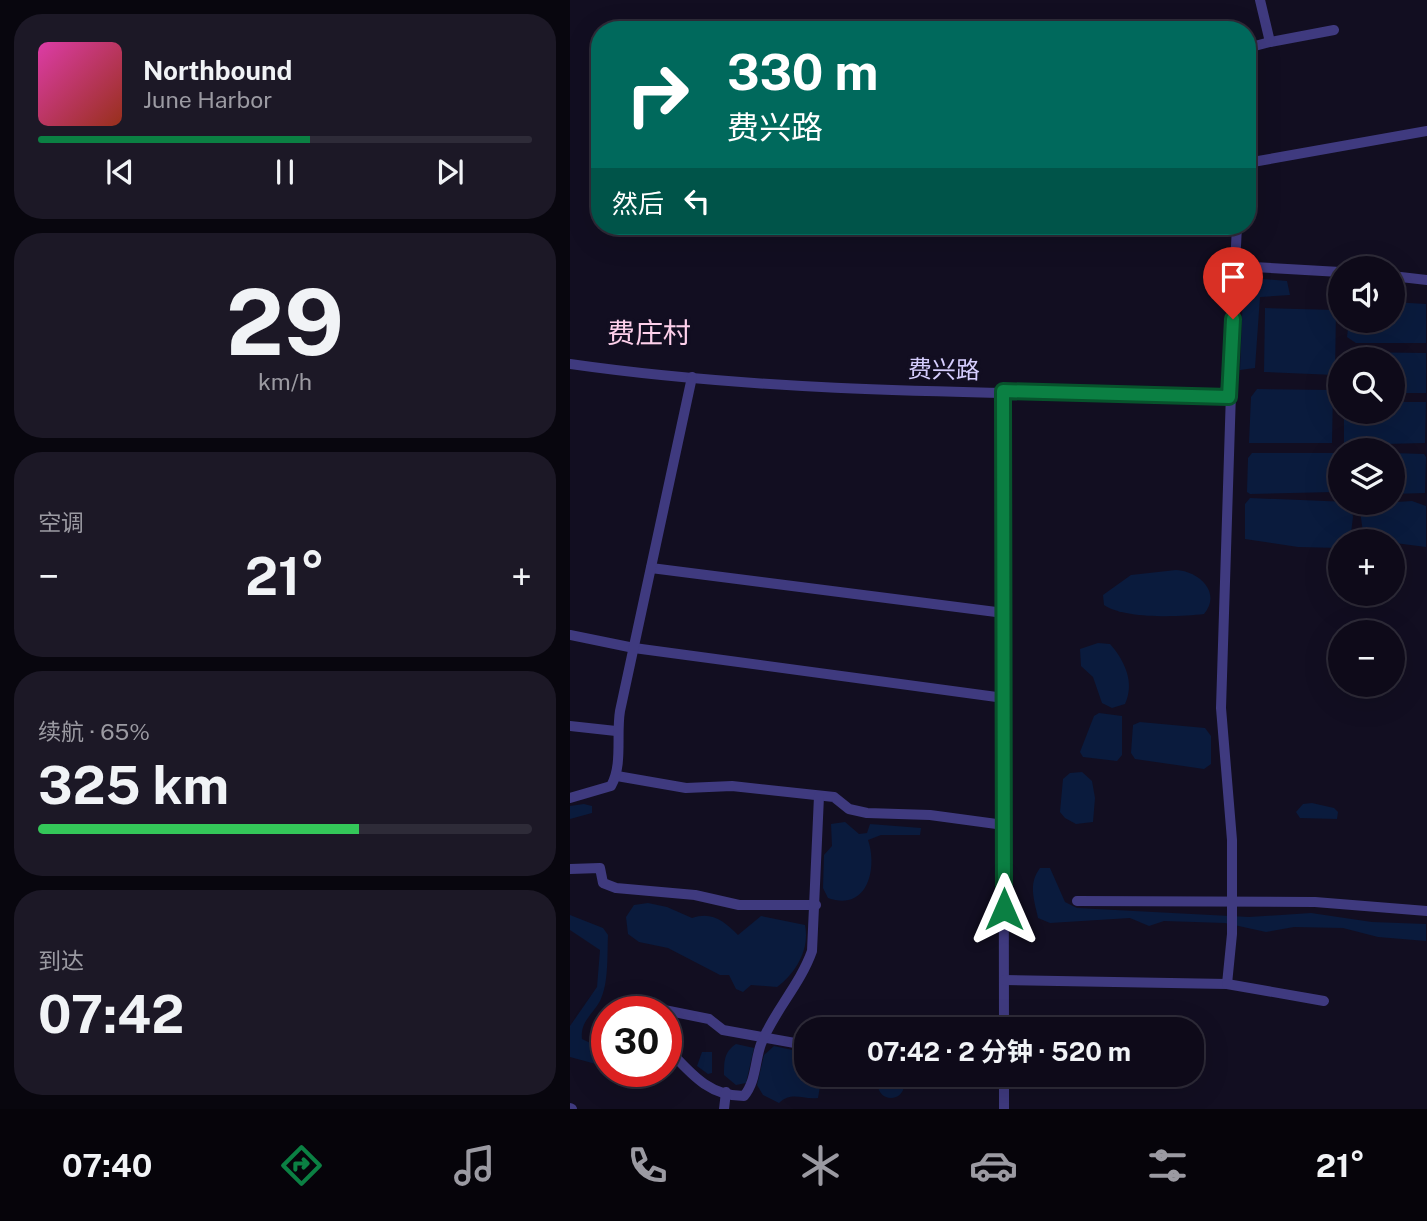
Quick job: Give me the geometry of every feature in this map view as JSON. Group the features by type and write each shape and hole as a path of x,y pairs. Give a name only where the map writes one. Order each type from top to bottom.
{"street":[{"path":"1260,0 1270,42"},
{"path":"1256,46 1334,30"},
{"path":"1256,161 1426,131"},
{"path":"1227,985 1232,934 1232,840 1221,708 1229,397 1237,235"},
{"path":"1235,263 1328,271"},
{"path":"1405,278 1426,280"},
{"name":"费兴路","path":"570,364 692,377 872,388 1229,397"},
{"path":"570,798 611,786 617,776 616,731 692,377"},
{"path":"1003,391 1004,1017"},
{"path":"651,568 1004,613"},
{"path":"570,635 634,648 1004,698"},
{"path":"570,726 616,731"},
{"path":"617,776 686,788 732,786 834,797 849,810 867,813 930,815 1004,825"},
{"path":"682,1064 701,1084 744,1096 749,1090 764,1038 806,968 812,951 819,796"},
{"path":"570,869 600,869 603,883 616,888 695,895 739,905 816,905"},
{"path":"1077,901 1315,902 1426,911"},
{"path":"1004,980 1227,985 1324,1001"},
{"path":"682,1014 709,1019 723,1030 794,1043"},
{"path":"1004,1087 1004,1109"},
{"path":"723,1109 726,1093"}],"water":[{"path":"1250,278 1287,281 1290,295 1260,297 1255,368 1240,370 1243,292"},
{"path":"1405,303 1426,304 1426,343 1356,343 1347,337 1347,333 1405,333"},
{"path":"1265,308 1328,310 1328,333 1336,333 1335,347 1328,347 1328,375 1264,372"},
{"path":"1405,353 1426,353 1426,393 1405,393"},
{"path":"1257,389 1328,390 1328,424 1332,424 1332,438 1328,438 1328,443 1249,443 1251,397"},
{"path":"1405,402 1426,402 1425,443 1405,443 1405,438 1344,438 1344,424 1405,424"},
{"path":"1252,453 1328,453 1328,492 1250,494 1247,492 1248,458"},
{"path":"1405,453 1424,454 1426,457 1425,493 1405,494"},
{"path":"1250,498 1328,501 1328,515 1353,515 1352,529 1328,529 1328,548 1298,547 1245,539 1245,504"},
{"path":"1405,501 1426,506 1426,547 1405,544 1405,529 1363,529 1361,515 1405,515"},
{"path":"1176,570 1193,574 1205,584 1210,598 1204,614 1138,615 1113,610 1104,605 1103,595 1131,575"},
{"path":"1098,643 1110,644 1124,665 1129,680 1125,704 1112,708 1102,703 1093,677 1081,666 1080,649"},
{"path":"1099,713 1122,716 1122,755 1117,761 1083,757 1080,752 1094,716"},
{"path":"1140,722 1205,728 1211,736 1211,764 1204,769 1135,759 1131,753 1133,725"},
{"path":"1082,772 1092,781 1095,798 1093,822 1076,824 1060,812 1063,779 1070,773"},
{"path":"1312,803 1334,808 1338,812 1337,819 1300,818 1296,812 1303,804"},
{"path":"570,806 592,806 592,813 570,819"},
{"path":"845,822 859,834 867,833 870,824 921,828 920,835 881,835 868,840 871,863 866,885 852,899 841,901 828,898 823,888 824,855 832,846 831,824"},
{"path":"1040,868 1050,868 1065,902 1077,908 1249,917 1311,913 1372,922 1426,924 1426,941 1378,937 1343,928 1294,927 1266,932 1225,923 1164,921 1149,926 1130,918 1050,923 1038,918 1034,898 1034,880"},
{"path":"648,903 667,907 692,918 712,917 723,922 738,935 761,916 805,925 805,943 800,960 796,968 777,987 751,985 743,992 736,989 729,975 720,975 668,948 639,942 628,934 626,917 634,905"},
{"path":"570,915 603,928 608,935 603,994 591,996 591,1014 582,1033 582,1039 591,1043 591,1063 570,1057 570,1026 597,987 600,950 570,930"},
{"path":"736,1044 754,1048 746,1083 736,1085 724,1075 724,1065 729,1050"},
{"path":"774,1046 794,1050 794,1087 820,1087 818,1098 788,1097 779,1103 763,1095 757,1085 764,1055"},
{"path":"702,1052 712,1052 712,1073 708,1074 697,1066"},
{"path":"878,1087 904,1087 900,1094 891,1098"}],"district":[{"name":"费庄村","path":"649,332"}],"route":[{"path":"1004,909 1003,391 1229,397 1233,319"}]}
